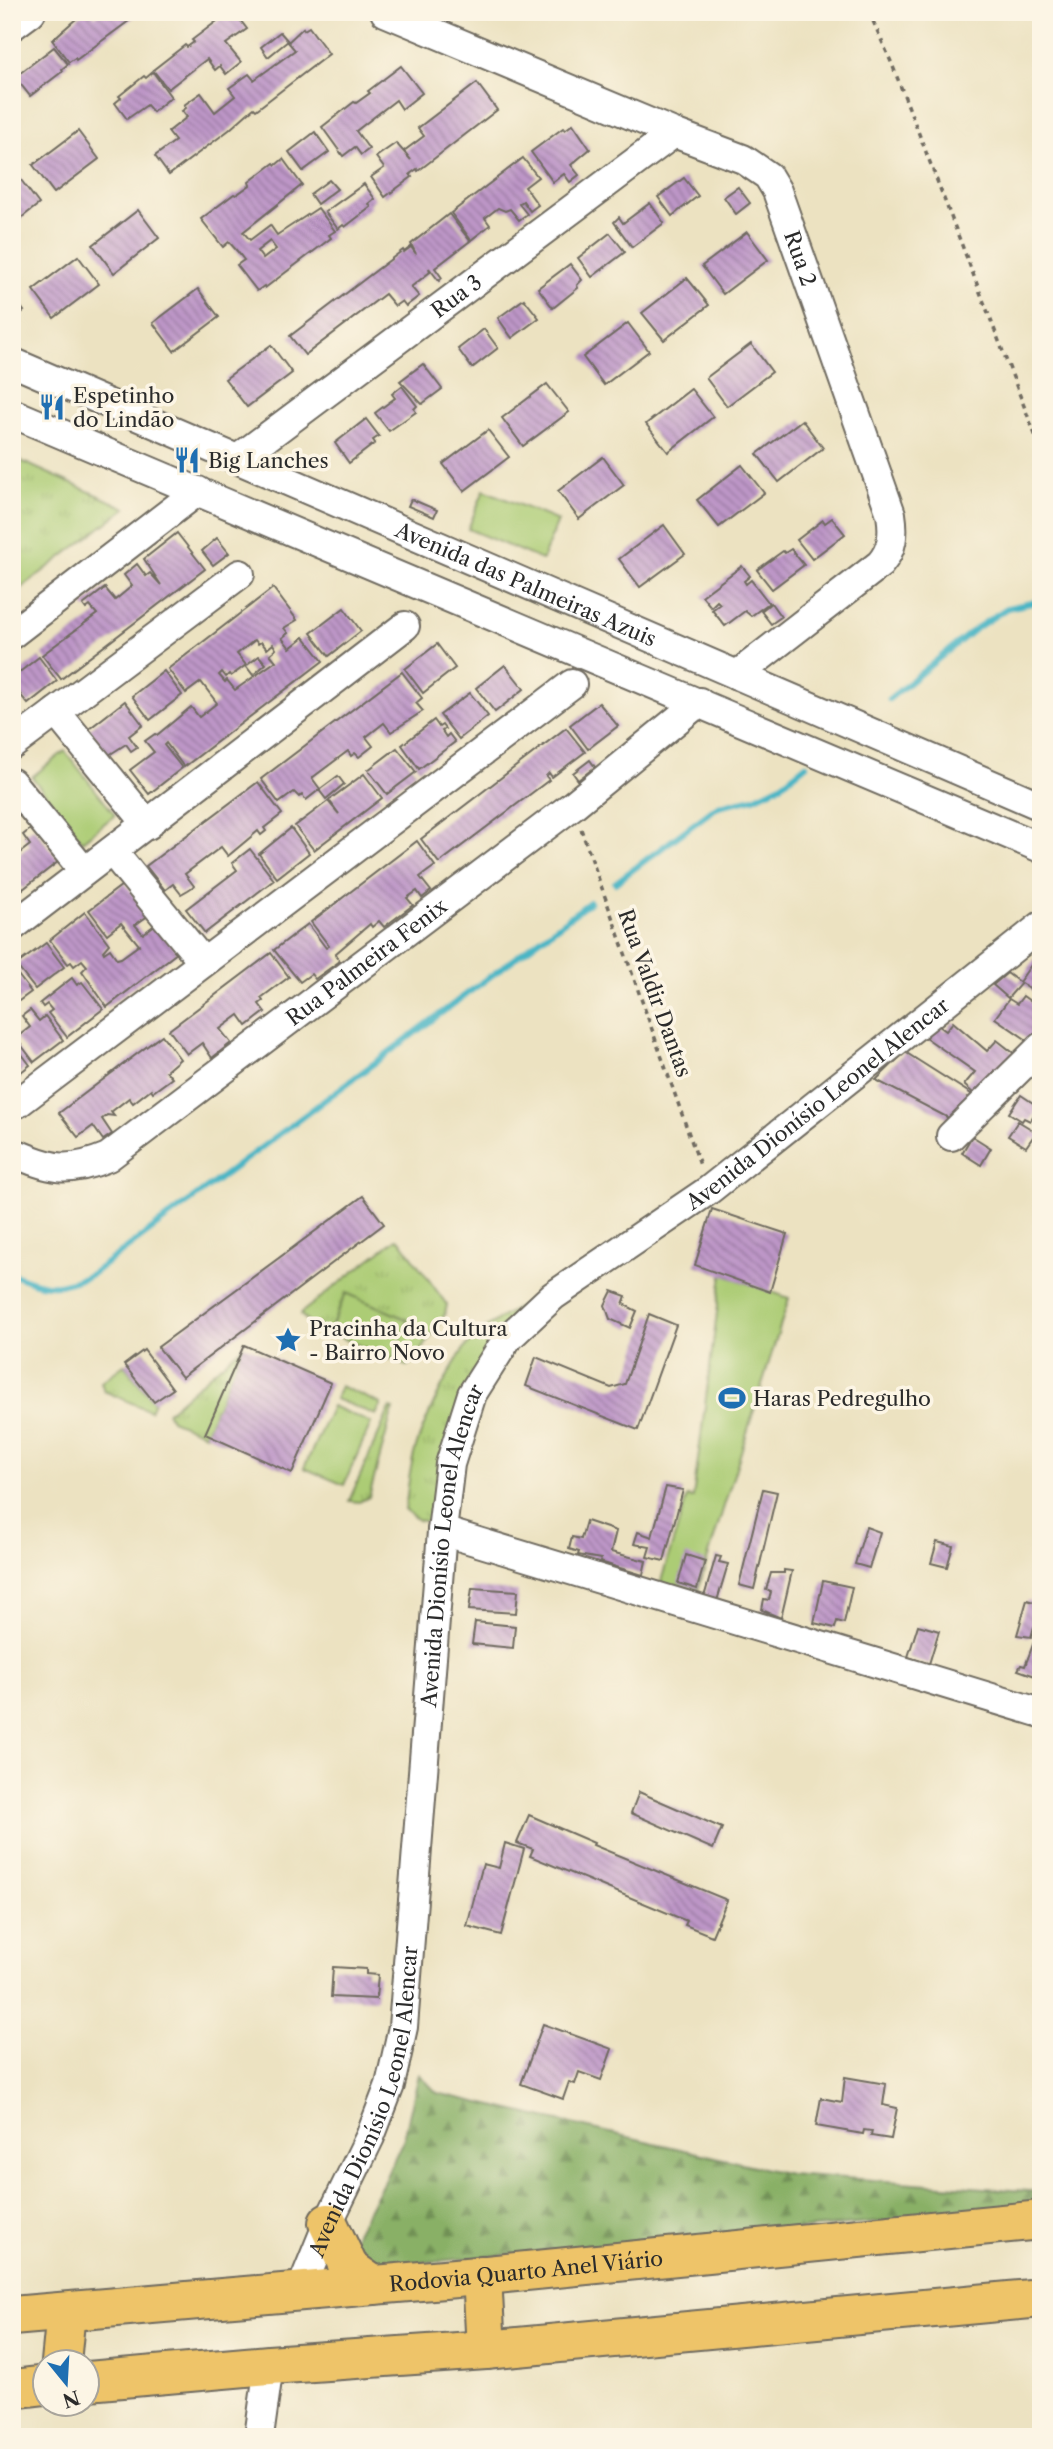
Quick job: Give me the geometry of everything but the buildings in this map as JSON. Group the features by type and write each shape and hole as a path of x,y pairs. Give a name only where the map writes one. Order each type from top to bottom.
{"highway":[{"name":"Rodovia Quarto Anel Viário","path":"12,2316 300,2292 1041,2220"},
{"path":"328,2223 349,2268 373,2285"},
{"path":"482,2275 486,2350"},
{"path":"102,2380 486,2350 1041,2298"},
{"path":"62,2348 66,2312"},
{"path":"12,2389 32,2387"}],"street":[{"path":"12,26 31,12"},
{"name":"Rua 2","path":"385,12 674,133 743,159 768,176 777,191 891,514 893,528 890,549 880,564 737,675"},
{"name":"Rua 3","path":"239,458 674,133"},
{"name":"Avenida das Palmeiras Azuis","path":"12,362 1041,806"},
{"name":"Avenida das Palmeiras Azuis","path":"12,412 1041,848"},
{"path":"12,634 198,491"},
{"path":"15,739 56,712 240,574"},
{"path":"12,928 405,626"},
{"path":"18,1103 572,684"},
{"name":"Rua Palmeira Fenix","path":"12,1152 43,1166 61,1168 91,1164 108,1157 572,806 699,702"},
{"path":"56,712 148,825"},
{"path":"12,783 84,871"},
{"path":"112,851 203,962"},
{"name":"Avenida Dionísio Leonel Alencar","path":"300,2292 328,2223 370,2137 390,2085 404,2027 442,1531 450,1464 472,1394 507,1339 553,1296 709,1190 1041,926"},
{"path":"951,1136 1041,1047"},
{"path":"442,1531 1041,1713"},
{"path":"259,2437 269,2365"}],"path":[{"path":"869,12 897,76 1041,450"},
{"name":"Rua Valdir Dantas","path":"572,806 709,1190"}],"green space":[{"path":"12,457 126,508 12,595"},
{"path":"484,490 558,521 542,560 468,529"},
{"path":"65,751 115,815 82,841 32,777"},
{"path":"396,1239 400,1240 447,1305 445,1314 415,1361 407,1366 392,1360 408,1320 346,1293 329,1332 308,1322 301,1315"},
{"name":"Haras Pedregulho","path":"722,1274 789,1298 696,1596 660,1584 687,1497 693,1498"},
{"path":"346,1293 408,1320 392,1360 329,1332"},
{"path":"526,1303 499,1333 435,1523 418,1520 405,1510 410,1472 419,1439 438,1395 468,1344 495,1321"},
{"path":"244,1345 205,1434 171,1420 167,1412"},
{"path":"124,1365 154,1402 150,1411 104,1391 101,1382"},
{"path":"340,1386 381,1404 376,1415 335,1399"},
{"path":"332,1406 371,1423 344,1485 304,1468"},
{"path":"390,1408 393,1409 369,1497 359,1502 349,1501"},
{"path":"419,2074 437,2093 789,2174 1041,2192 1041,2208 369,2267 352,2248 355,2234 404,2138"}],"waterway":[{"path":"889,699 975,629 1007,608 1041,601"},
{"path":"615,883 718,806 754,798 781,785 806,765"},
{"path":"12,1274 43,1285 61,1285 92,1274 590,902"}],"place":[{"name":"Espetinho do Lindão","path":"52,407"},
{"name":"Big Lanches","path":"187,460"},
{"name":"Pracinha da Cultura - Bairro Novo","path":"288,1340"},
{"name":"Haras Pedregulho","path":"732,1398"}]}
